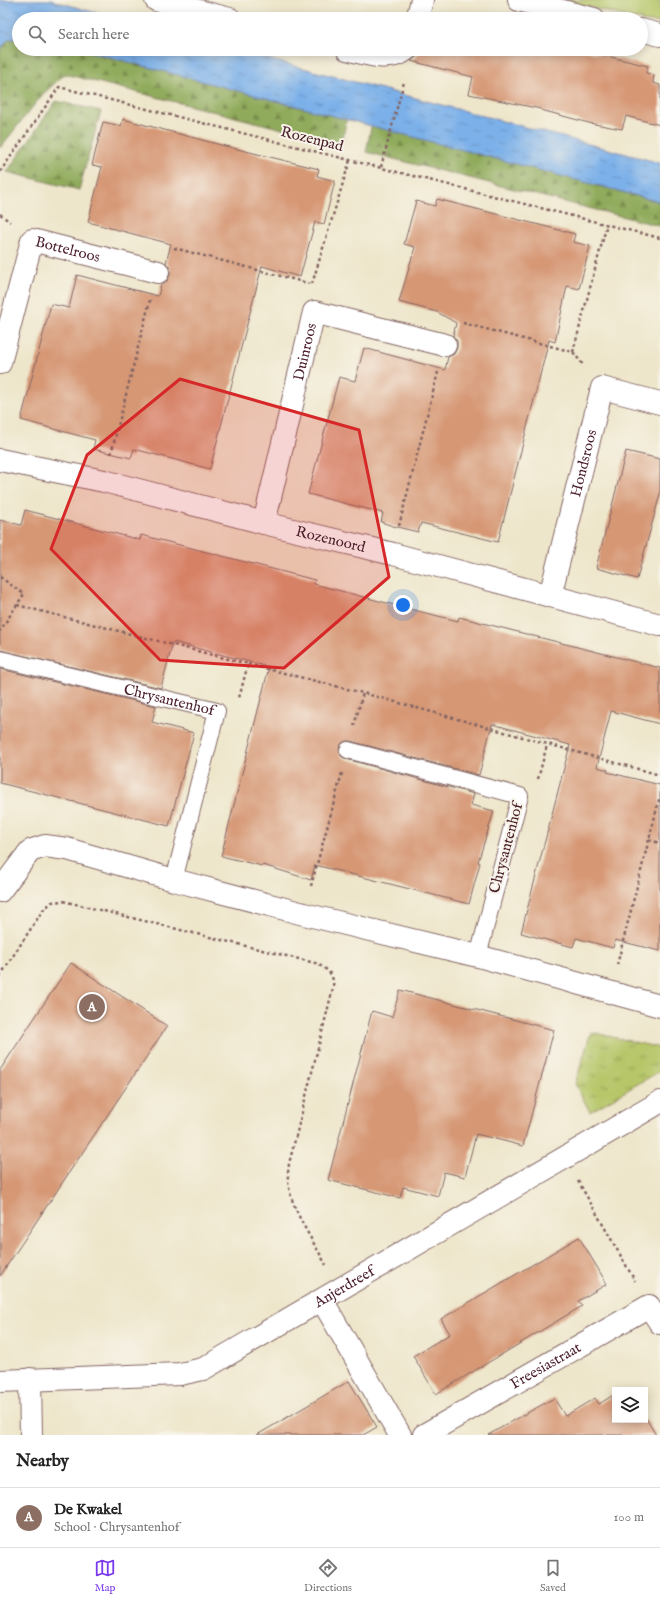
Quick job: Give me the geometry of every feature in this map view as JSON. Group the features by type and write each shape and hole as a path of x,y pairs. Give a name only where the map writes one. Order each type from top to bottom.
{"street":[{"path":"156,0 203,12"},
{"path":"419,12 422,0"},
{"path":"519,0 566,12"},
{"path":"648,32 660,35"},
{"path":"375,56 395,56"},
{"name":"Bottelroos","path":"1,350 32,240 158,272"},
{"name":"Duinroos","path":"264,523 314,312 445,345"},
{"path":"602,388 660,403"},
{"name":"Hondsroos","path":"550,596 602,388"},
{"name":"Rozenoord","path":"0,460 104,481 264,523 393,554 660,625"},
{"path":"0,891 30,851 45,846 67,849 174,880 304,914 478,956 660,1006"},
{"name":"Anjerdreef","path":"0,1380 180,1374 203,1369 660,1102"},
{"path":"331,1295 400,1435"},
{"name":"Freesiastraat","path":"424,1435 655,1314"},
{"path":"30,1380 31,1435"}],"lane":[{"name":"Chrysantenhof","path":"0,659 216,711 174,880"},
{"name":"Chrysantenhof","path":"348,750 520,796 478,956"}],"path":[{"path":"381,168 405,78"},
{"name":"Rozenpad","path":"0,172 60,87 660,238"},
{"path":"314,312 312,284 350,160"},
{"path":"573,352 607,224"},
{"path":"104,481 158,272 163,245 312,284"},
{"path":"393,554 451,320 573,352 602,388"},
{"path":"0,577 24,594 0,631"},
{"path":"17,605 363,694 660,775"},
{"path":"216,711 235,714 248,664"},
{"path":"304,914 363,694"},
{"path":"520,796 536,785 547,744"},
{"path":"610,993 660,796"},
{"path":"649,840 660,843"},
{"path":"0,976 43,910 52,902 63,901 315,963 332,975 334,982 333,988 292,1152 288,1175 289,1192 293,1204 331,1295"},
{"path":"564,1158 655,1314"}],"highlighted area":[{"path":"180,379 359,430 389,577 284,668 160,660 51,549 87,455"}],"green space":[{"path":"563,0 660,0 660,23 648,22 648,12 608,12"},
{"path":"9,39 12,39 12,56 107,56 347,116 342,144 65,74 43,94 0,148 0,50"},
{"path":"56,101 101,111 79,190 7,172"},
{"path":"372,123 660,201 660,226 366,152"},
{"path":"591,1032 660,1048 660,1071 590,1112 575,1084"}],"water":[{"path":"0,0 51,0 93,12 12,12 12,39 9,39 0,50"},
{"path":"106,56 257,56 660,163 660,202"}],"building":[{"path":"417,56 607,56 648,66 646,73 654,75 653,83 660,85 660,125 626,116 622,129 589,123 541,109 469,94 473,77 411,61"},
{"path":"123,119 319,169 317,176 335,181 324,224 315,222 300,277 262,266 210,469 134,449 131,458 93,449 95,440 21,420 51,304 69,308 77,275 158,296 161,284 167,281 170,275 170,268 166,263 171,244 88,222 102,167 92,165 103,122 121,126"},
{"path":"437,199 575,234 573,242 590,246 579,289 567,286 555,342 549,340 498,542 421,523 418,532 393,526 381,522 383,513 308,494 339,377 355,381 364,348 445,370 448,357 454,354 457,348 457,341 453,336 456,323 437,312 399,302 415,247 404,244 416,201 435,206"},
{"path":"626,451 660,459 660,494 637,579 596,568"},
{"path":"25,510 140,540 141,535 315,580 314,584 402,607 458,621 459,617 660,668 660,724 611,711 597,767 608,770 607,772 660,785 660,951 615,940 613,948 576,938 573,947 521,933 570,745 492,724 479,775 350,741 342,743 339,748 341,756 346,759 474,794 471,805 494,811 478,862 480,863 469,904 315,865 311,880 263,865 221,856 269,667 173,642 161,688 0,650 0,520 21,525"},
{"path":"0,669 156,706 152,722 194,733 169,826 0,783"},
{"path":"71,963 167,1026 0,1276 0,1070"},
{"path":"400,990 554,1030 523,1146 476,1134 465,1177 444,1172 438,1196 403,1187 400,1198 328,1180 372,1011 392,1017"},
{"path":"579,1237 607,1284 578,1301 582,1306 436,1394 413,1356 450,1334 441,1319"},
{"path":"349,1381 377,1427 363,1435 257,1435"},
{"path":"612,1396 612,1423 648,1422 656,1435 488,1435 554,1398 565,1416 595,1398 599,1404"}],"place":[{"name":"De Kwakel","path":"92,1007"}]}
